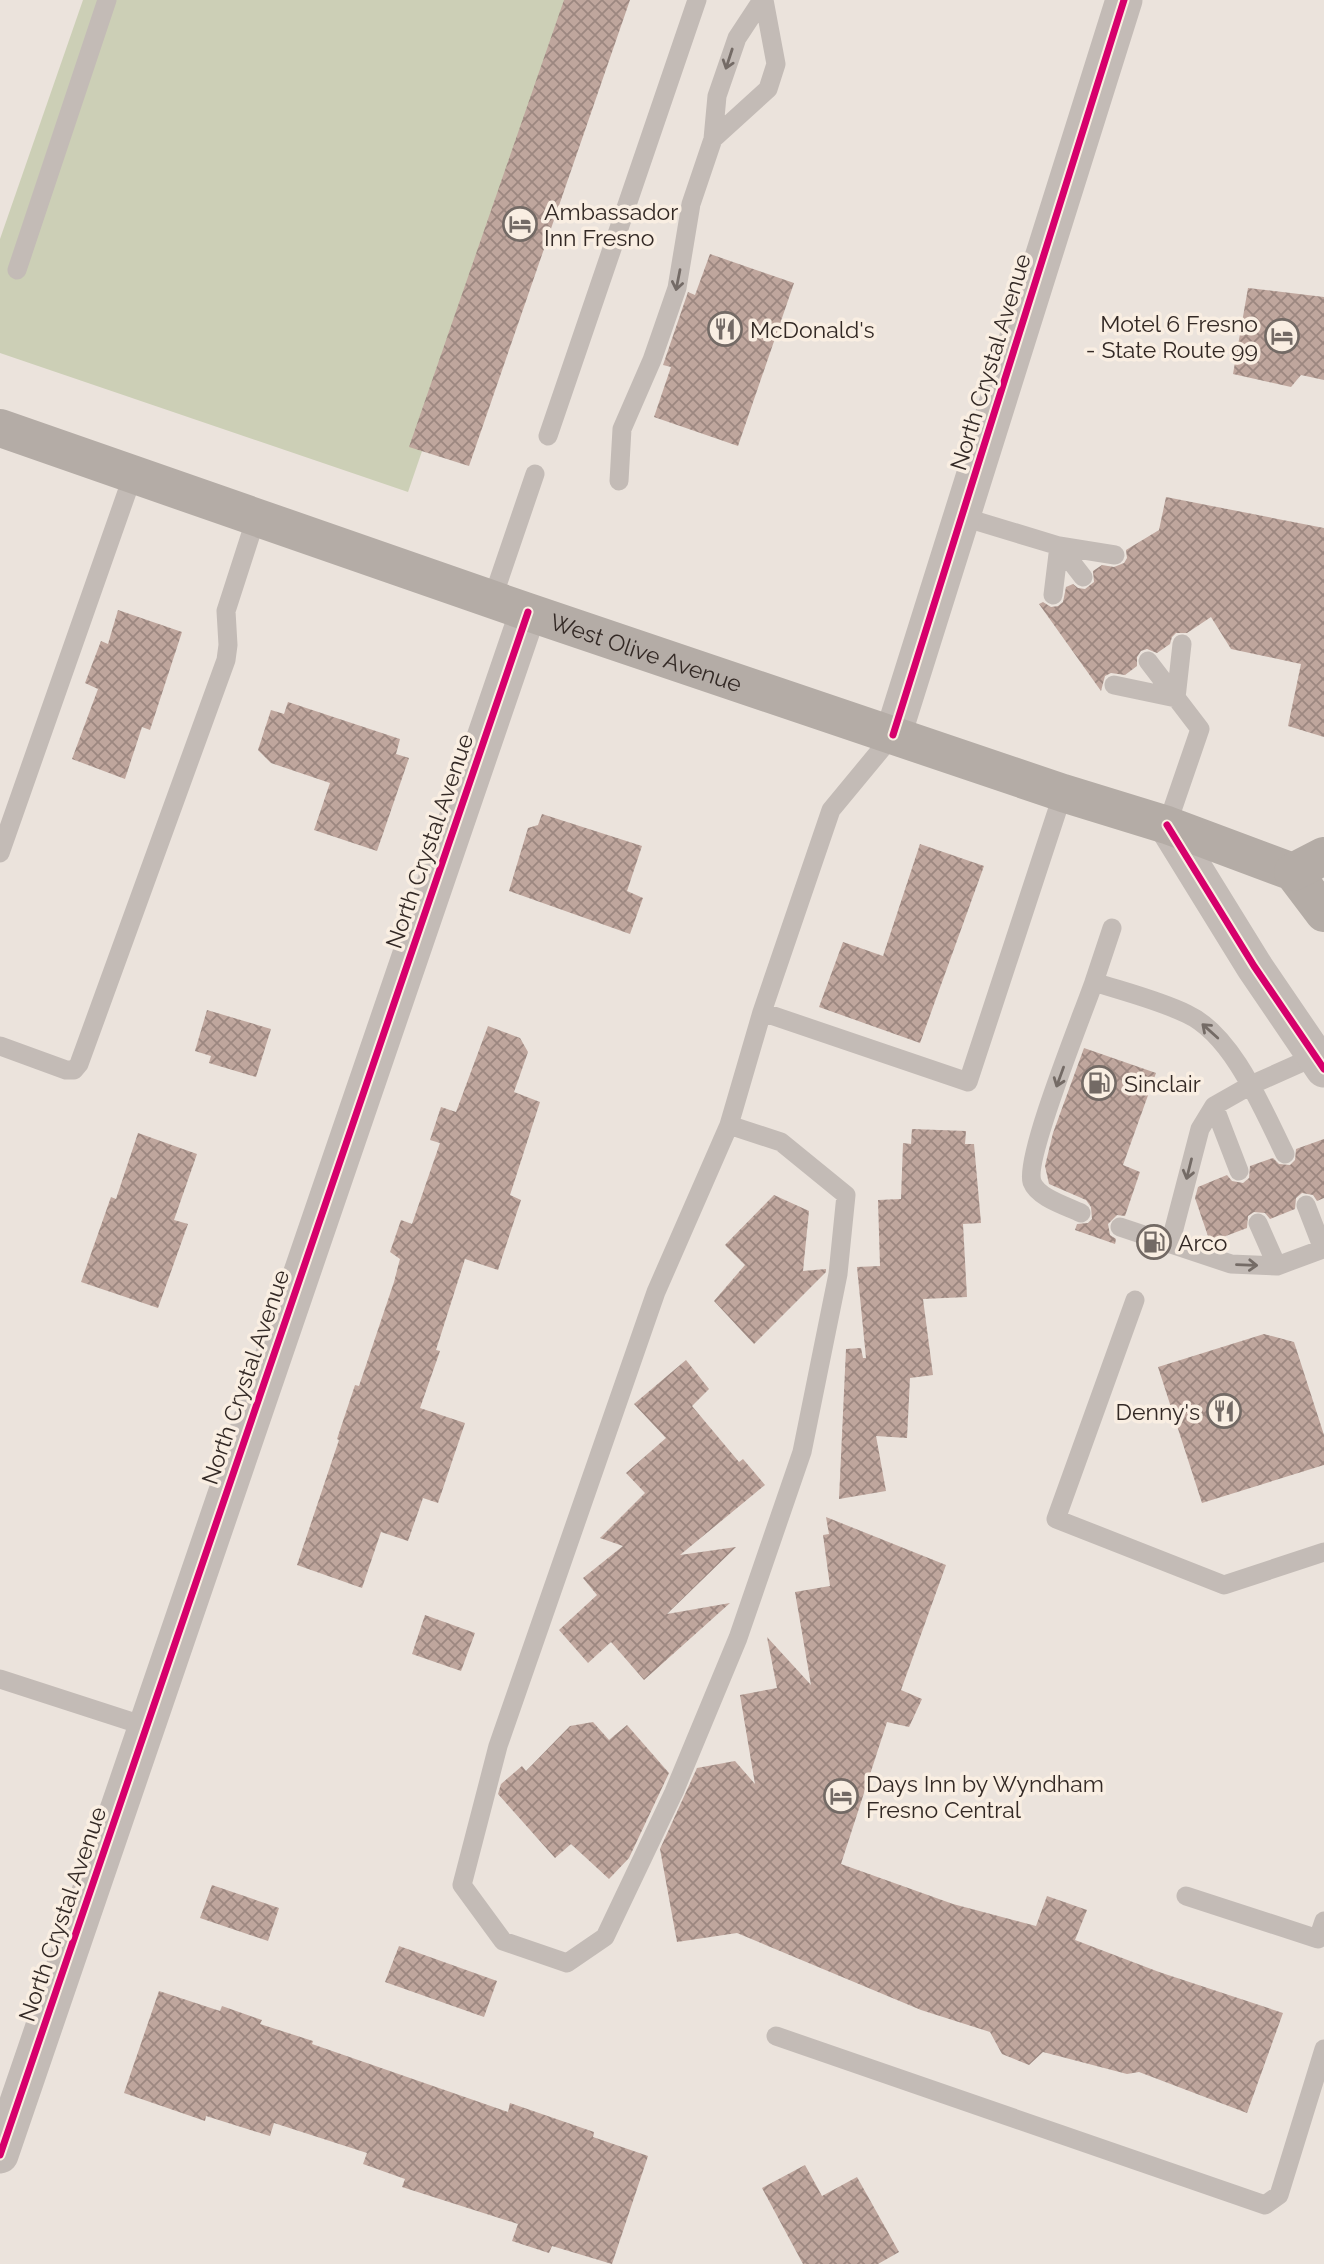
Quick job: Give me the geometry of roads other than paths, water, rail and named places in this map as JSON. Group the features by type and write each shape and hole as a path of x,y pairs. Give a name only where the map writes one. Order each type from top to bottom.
{"main road":[{"name":"West Olive Avenue","path":"0,428 492,600 1063,793 1309,864 1324,913"}],"street":[{"name":"North Crystal Avenue","path":"893,735 1124,0"},
{"name":"North Crystal Avenue","path":"0,2155 528,612"},
{"path":"1167,825 1254,966 1320,1063"}],"lane":[{"path":"17,270 107,0"},
{"path":"548,436 697,0"},
{"path":"619,481 622,429 652,360 677,289 691,204 713,139 717,96 737,37 763,0"},
{"path":"713,139 768,89 776,64 763,0"},
{"path":"0,853 133,474"},
{"path":"492,600 535,474"},
{"path":"963,517 1059,546 1115,555"},
{"path":"0,1046 66,1070 74,1070 79,1064 226,660 226,611 256,518"},
{"path":"1059,546 1083,577"},
{"path":"1053,595 1059,546"},
{"path":"1176,698 1182,644"},
{"path":"1148,661 1199,729 1167,825"},
{"path":"1114,685 1176,698"},
{"path":"729,1125 781,1142 846,1195 838,1274 802,1452 738,1639 674,1792 605,1937 567,1963 503,1941 463,1885 498,1746 656,1292 729,1125 762,1012 831,810 893,735"},
{"path":"762,1012 968,1082 1063,793"},
{"path":"1081,1213 1044,1196 1032,1183 1031,1168 1040,1134 1112,928"},
{"path":"1094,982 1188,1014 1214,1032 1251,1085 1284,1154"},
{"path":"1170,1244 1200,1129 1214,1106 1251,1085 1320,1063"},
{"path":"1214,1106 1239,1171"},
{"path":"1120,1227 1231,1264 1277,1266 1324,1248 1306,1205"},
{"path":"1258,1223 1277,1266"},
{"path":"1135,1300 1056,1519 1224,1585 1324,1552"},
{"path":"0,1679 145,1726"},
{"path":"1186,1896 1322,1937"},
{"path":"776,2036 1265,2204 1279,2195 1324,2049"}],"place":[{"name":"Ambassador Inn Fresno","path":"520,224"},
{"name":"McDonald's","path":"725,329"},
{"name":"Motel 6 Fresno - State Route 99","path":"1282,336"},
{"name":"Sinclair","path":"1099,1083"},
{"name":"Arco","path":"1154,1242"},
{"name":"Denny's","path":"1224,1411"},
{"name":"Days Inn by Wyndham Fresno Central","path":"841,1796"}]}
